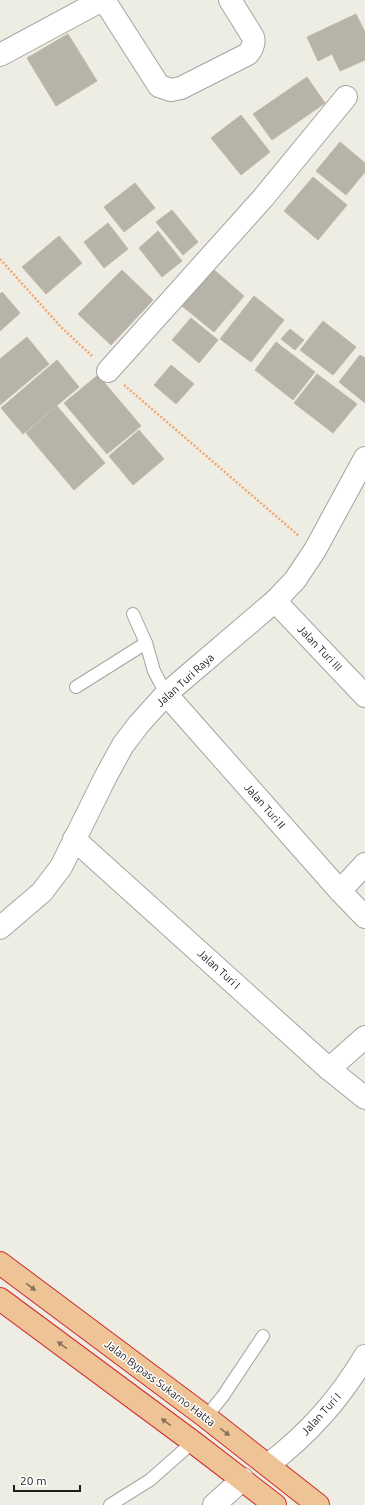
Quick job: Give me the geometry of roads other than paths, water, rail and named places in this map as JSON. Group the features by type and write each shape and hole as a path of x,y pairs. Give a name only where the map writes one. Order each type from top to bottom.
{"highway":[{"name":"Jalan Bypass Sukarno Hatta","path":"0,1263 206,1417 318,1505"},
{"path":"1,1302 243,1479 275,1505"}],"street":[{"path":"0,53 103,0 159,86 171,90 181,88 248,54 251,50 254,43 253,37 230,0"},
{"path":"108,371 263,198 346,97"},
{"name":"Jalan Turi Raya","path":"0,928 42,892 61,867 106,776 123,746 139,724 166,694 275,601 295,580 315,550 364,464"},
{"name":"Jalan Turi III","path":"275,601 365,696"},
{"name":"Jalan Turi II","path":"166,694 340,891 365,917"},
{"name":"Jalan Turi I","path":"74,839 329,1069 365,1098"},
{"path":"340,891 365,864"},
{"path":"329,1069 365,1037"},
{"name":"Jalan Turi I","path":"268,1465 291,1447 329,1408 365,1356"},
{"path":"214,1505 243,1479"}],"lane":[{"path":"133,614 146,644 154,671 166,694"},
{"path":"76,687 146,644"},
{"path":"206,1417 223,1396 263,1336"},
{"path":"110,1505 150,1480 193,1442"}]}
